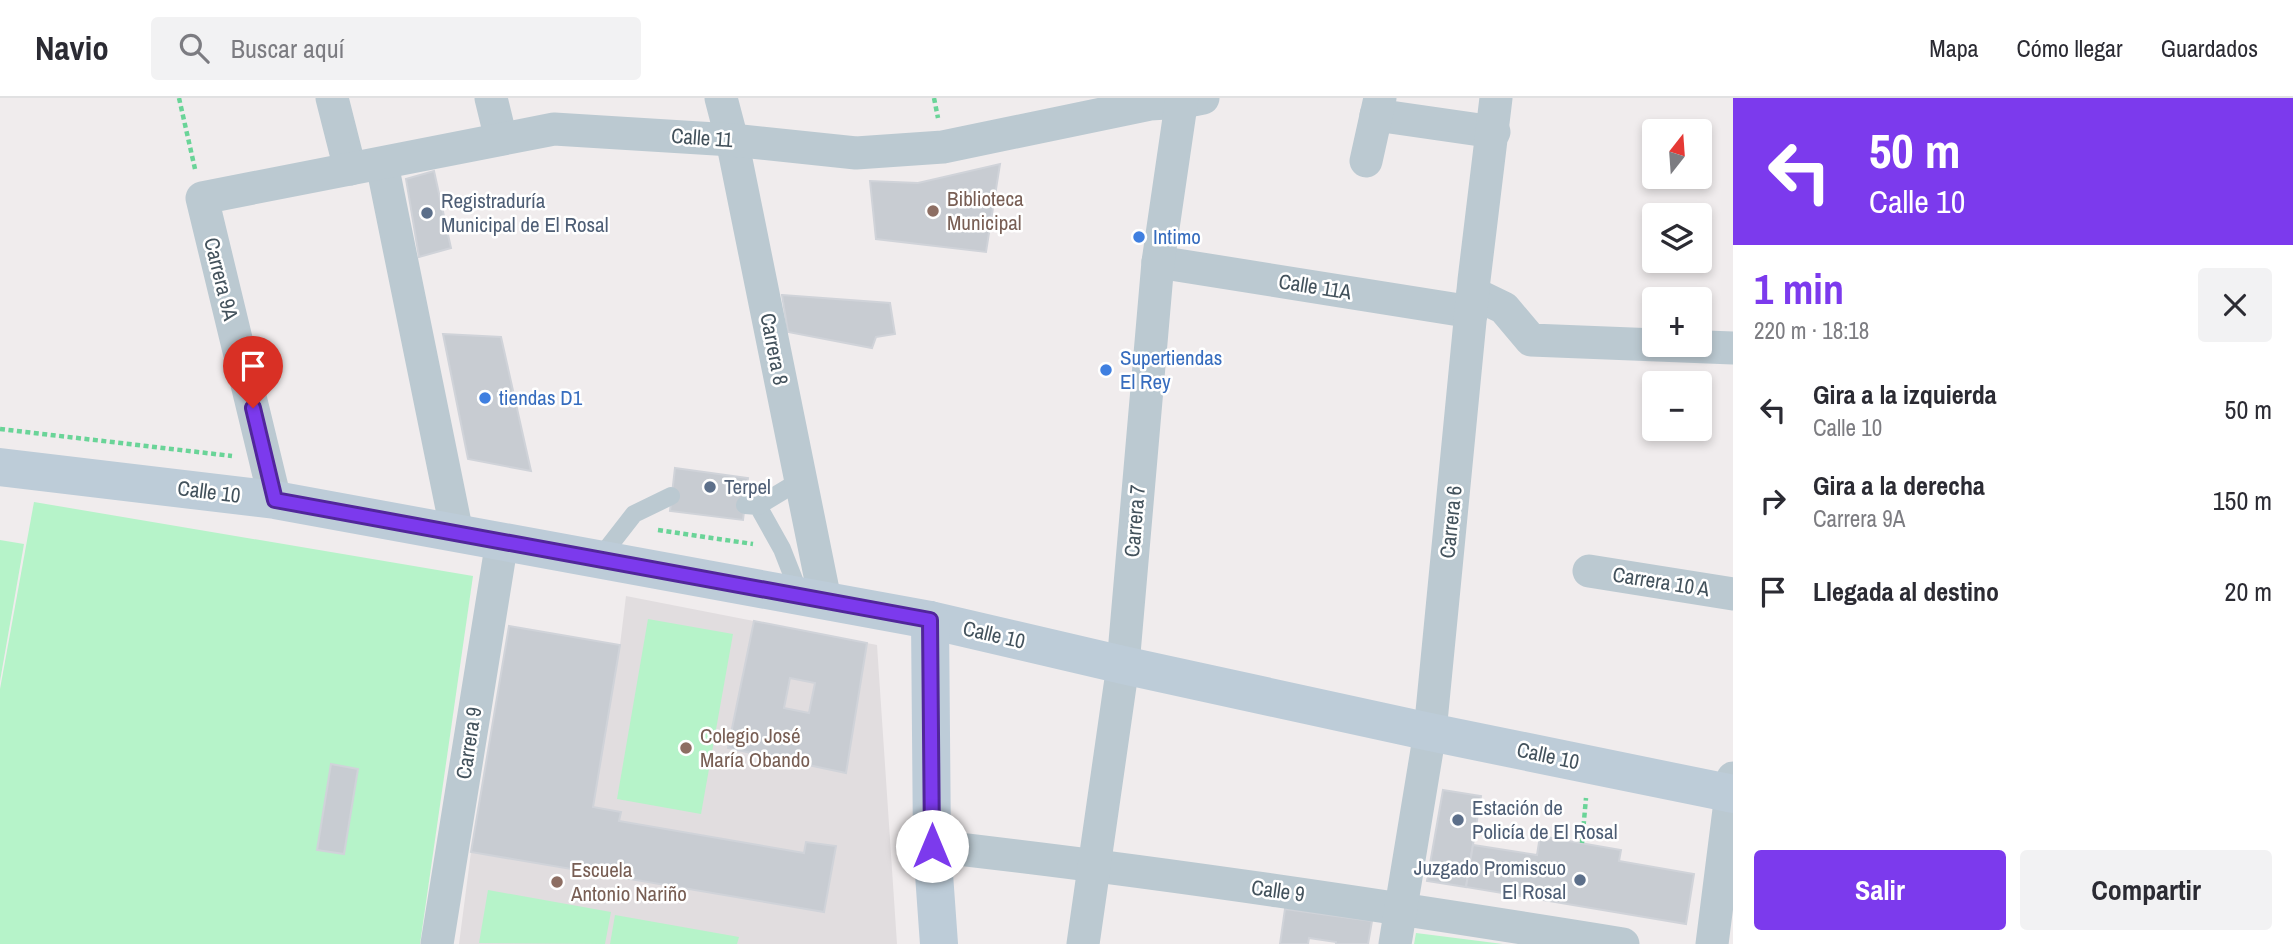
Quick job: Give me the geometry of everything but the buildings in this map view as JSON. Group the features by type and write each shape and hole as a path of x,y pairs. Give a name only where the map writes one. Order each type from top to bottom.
{"street":[{"path":"332,98 366,166 457,533"},
{"path":"491,98 501,139"},
{"name":"Carrera 8","path":"721,98 732,139 801,480 813,598"},
{"name":"Carrera 6","path":"1395,944 1430,732 1496,98"},
{"name":"Calle 11","path":"202,198 554,129 732,139 856,153 943,147 1150,104 1189,99"},
{"name":"Carrera 7","path":"1083,944 1123,665 1158,262 1189,99"},
{"path":"1366,161 1378,106 1494,132"},
{"name":"Carrera 9A","path":"202,198 275,500"},
{"name":"Calle 11A","path":"1158,262 1504,309 1531,340 1733,348"},
{"name":"Calle 10","path":"0,467 275,500 813,598 930,620 1430,732 1732,789"},
{"name":"Carrera 9","path":"437,944 502,541"},
{"name":"Carrera 10 A","path":"1589,571 1733,594"},
{"path":"930,620 932,846 939,944"},
{"path":"1712,944 1732,789"},
{"name":"Calle 9","path":"932,846 1094,864 1400,908 1623,944"}],"lane":[{"path":"801,480 752,505 813,598"},
{"path":"599,559 634,514 671,496"}],"path":[{"path":"178,98 202,198"},
{"path":"1582,843 1587,794"}],"shaded area":[{"name":"Colegio José María Obando","path":"626,596 877,645 897,944 459,944 471,852 509,626 620,645"}],"green space":[{"path":"34,502 473,576 420,944 0,944 0,689"},
{"path":"0,540 24,544 0,681"},
{"path":"648,619 733,634 701,814 617,799"},
{"path":"488,890 611,912 605,944 479,943"},
{"path":"615,915 739,937 737,944 610,944"},
{"path":"1416,933 1503,944 1414,944"}],"place":[{"name":"Biblioteca Municipal","path":"933,211"},
{"name":"Registraduría Municipal de El Rosal","path":"427,213"},
{"name":"Intimo","path":"1139,237"},
{"name":"Supertiendas El Rey","path":"1106,370"},
{"name":"tiendas D1","path":"485,398"},
{"name":"Terpel","path":"710,487"},
{"name":"Colegio José María Obando","path":"686,748"},
{"name":"Estación de Policía de El Rosal","path":"1458,820"},
{"name":"Juzgado Promiscuo El Rosal","path":"1580,880"},
{"name":"Escuela Antonio Nariño","path":"557,882"}],"route":[{"path":"253,408 275,500 930,620 932,846"}]}
